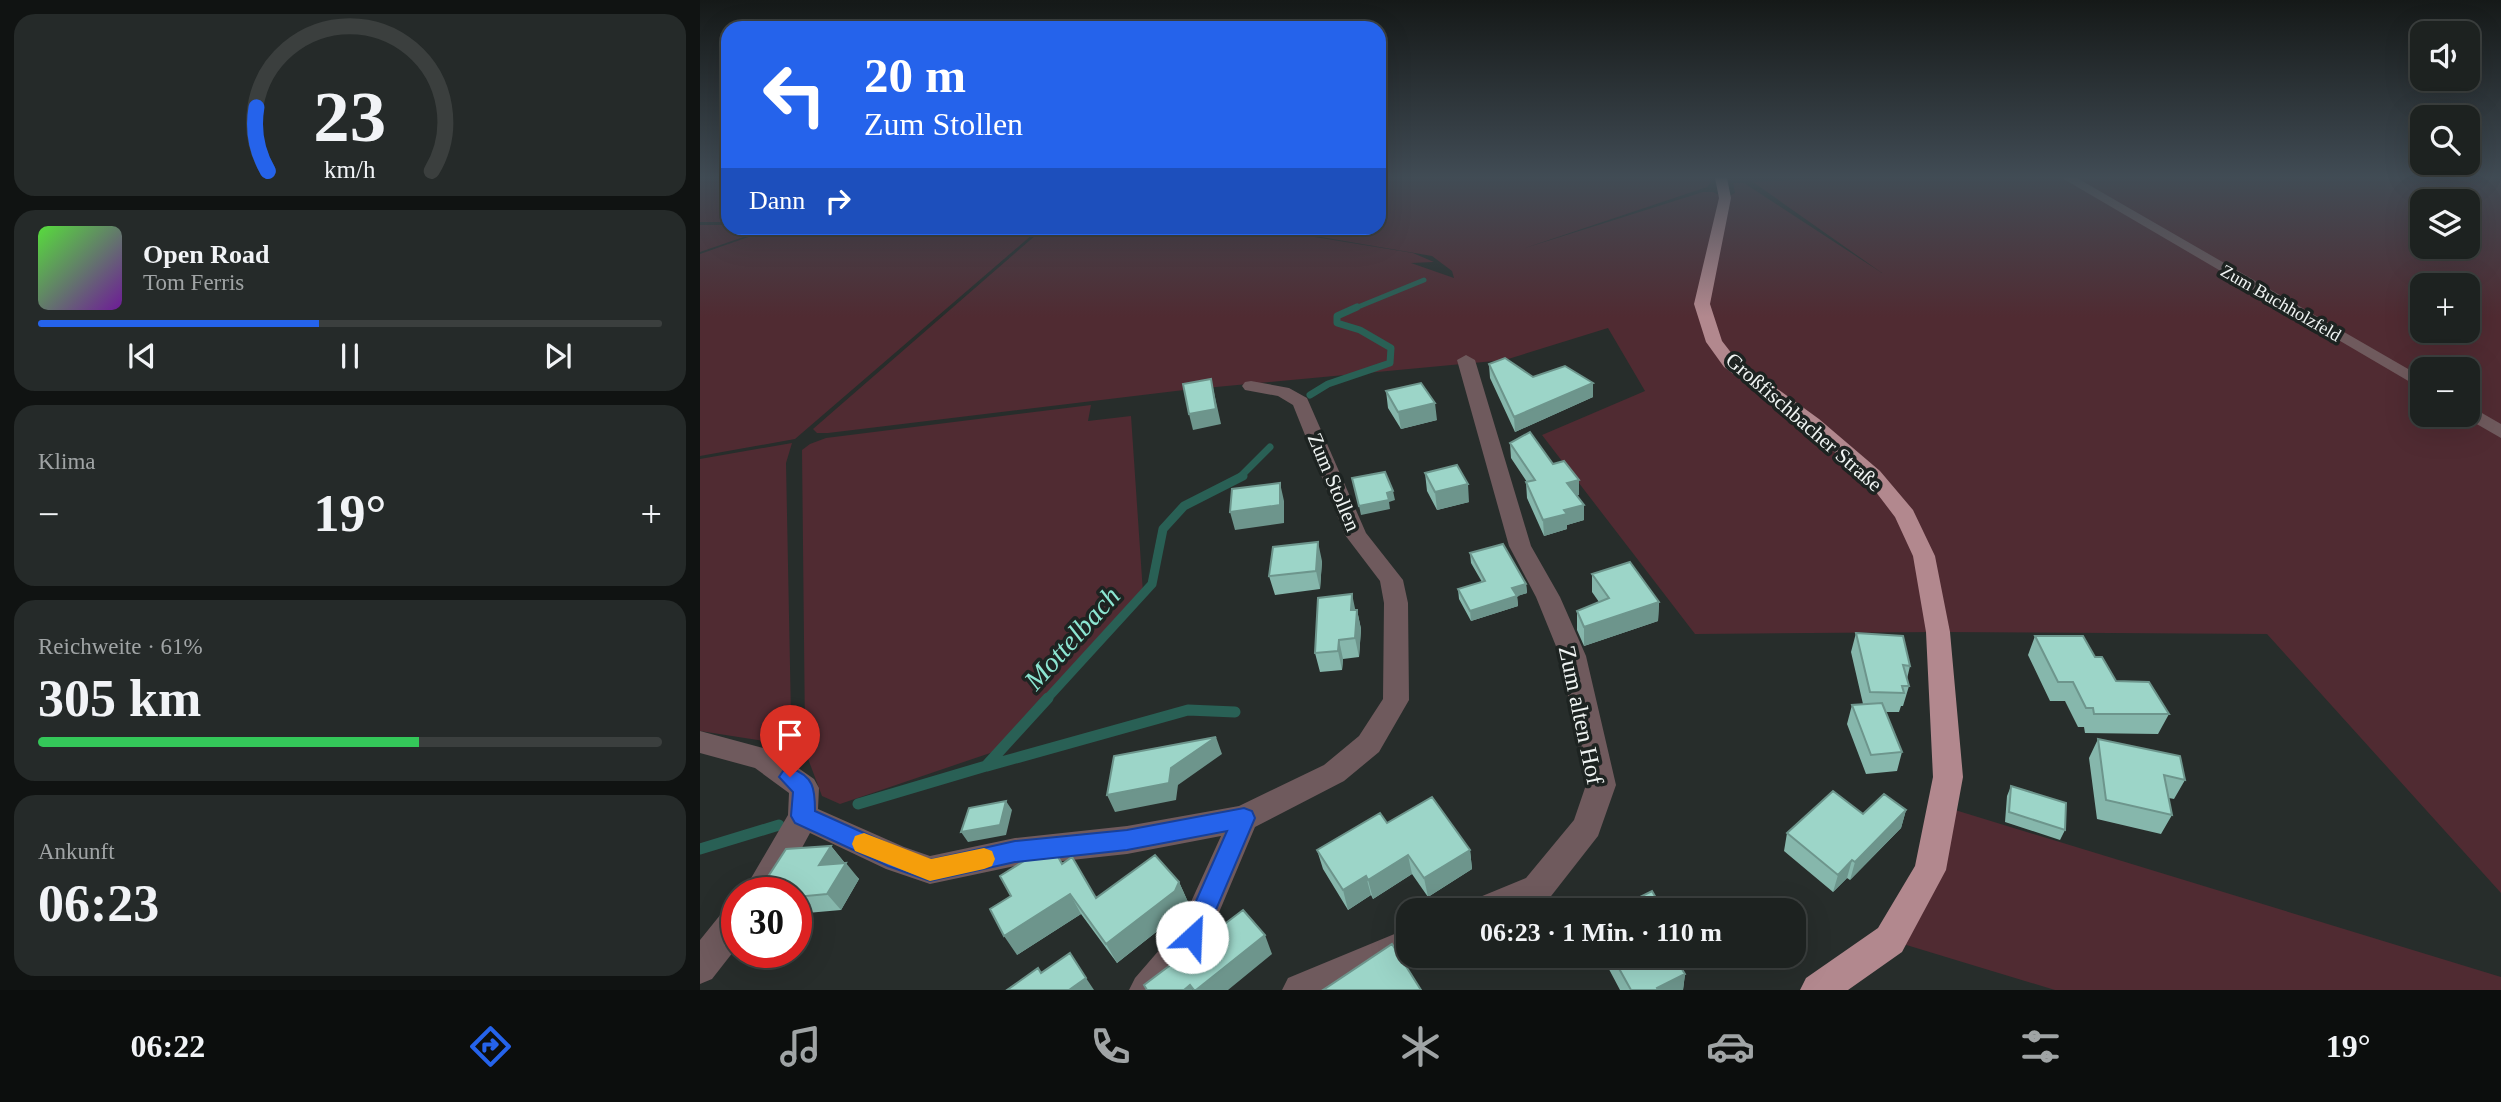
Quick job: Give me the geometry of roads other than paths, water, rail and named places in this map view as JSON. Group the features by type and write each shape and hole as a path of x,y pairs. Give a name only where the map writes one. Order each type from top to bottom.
{"main road":[{"name":"Großfischbacher Straße","path":"1719,224 1702,304 1714,342 1730,363 1745,376 1812,423 1873,475 1905,515 1924,556 1938,632 1948,777 1930,870 1890,940 1818,990"}],"street":[{"name":"Zum Buchholzfeld","path":"2147,224 2410,377"},
{"name":"Zum alten Hof","path":"1466,360 1520,546 1548,597 1573,656 1601,785 1587,827 1537,889 1516,898"},
{"name":"Zum Stollen","path":"803,816 897,859 930,870 1015,852 1127,840 1244,818 1334,773 1369,744 1396,700 1396,603 1391,580 1356,536 1301,402 1283,392 1251,386"},
{"path":"2480,419 2501,432"},
{"path":"700,742 764,759 804,788 803,816 771,877"},
{"path":"1147,990 1192,937 1244,818"},
{"path":"700,967 721,940"},
{"path":"1300,990 1396,949"}],"waterway":[{"path":"1353,309 1424,280"},
{"path":"1310,395 1328,384 1390,363 1391,348 1360,330 1337,323 1337,316 1357,307"},
{"name":"Mottelbach","path":"1239,478 1270,447"},
{"name":"Mottelbach","path":"1046,700 1152,584 1163,529 1184,506 1243,476"},
{"name":"Mottelbach","path":"858,804 986,766 1048,698"},
{"path":"987,766 1188,710 1235,712"},
{"name":"Mottelbach","path":"700,849 779,825"}]}
